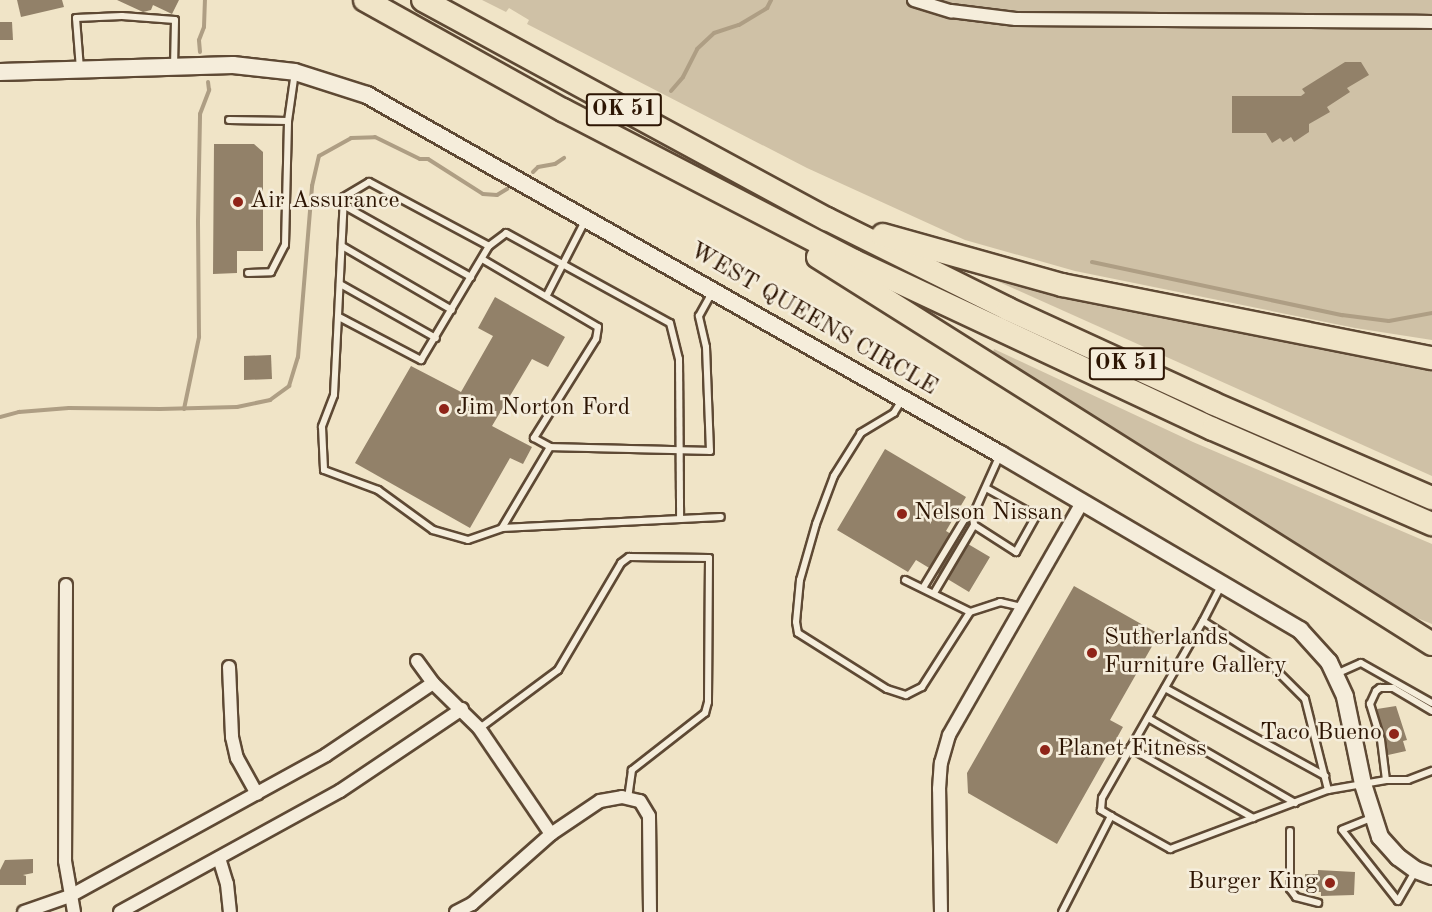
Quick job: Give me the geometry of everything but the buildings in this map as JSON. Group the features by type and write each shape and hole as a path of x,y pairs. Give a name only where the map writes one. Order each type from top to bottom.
{"highway":[{"name":"OK 51","path":"365,0 562,110 716,191 997,328 1213,429 1432,524"},
{"name":"OK 51","path":"423,0 827,219 1008,309 1212,403 1432,498"},
{"path":"716,191 982,362 1401,622 1432,644"},
{"path":"827,219 1062,285 1432,358"},
{"path":"1401,622 1432,631"}],"street":[{"path":"914,0 951,10 1016,19 1432,22"},
{"name":"WEST QUEENS CIRCLE","path":"0,72 232,65 295,72 367,95 1000,454 1300,630 1318,647 1336,674 1345,697 1363,784 1372,818 1380,837 1398,857 1424,873"},
{"path":"941,912 939,789 941,763 956,720 1082,503"},
{"path":"66,585 64,861 74,912"},
{"path":"417,661 433,682 479,728 551,834"},
{"path":"229,668 232,737 237,758 257,794"},
{"path":"24,912 70,896 257,794 326,755 433,682"},
{"path":"120,912 340,791 462,709"},
{"path":"456,912 473,908 551,834 600,801 631,797 645,806 649,816 650,912"},
{"path":"219,858 227,884 230,912"}],"lane":[{"path":"80,69 76,18 123,16 175,20 174,67"},
{"path":"248,273 271,272 285,245 288,121 295,72"},
{"path":"229,120 288,121"},
{"path":"489,246 369,182 344,197 334,395 322,427 324,470 378,490 433,530 468,540 502,528 722,517"},
{"path":"344,205 471,277"},
{"path":"547,295 586,219"},
{"path":"339,317 421,360 489,246 506,233 561,266 670,323 679,359 680,519"},
{"path":"342,246 452,310"},
{"path":"482,259 547,295 598,327 596,339 534,438 550,447 710,451 706,347 699,316 713,291"},
{"path":"340,284 436,338"},
{"path":"903,399 894,413 861,433 834,476 816,525 800,580 796,622 798,633 887,689 906,695 922,687 970,612 1000,602 1022,607"},
{"path":"502,528 550,447"},
{"path":"934,593 974,525 973,515 986,488 988,476 1000,454"},
{"path":"974,525 1016,552 1036,516 986,488"},
{"path":"923,588 964,520 973,515"},
{"path":"479,728 558,670 621,563 629,557 709,558 708,702 705,713 632,770 631,797"},
{"path":"904,580 970,612"},
{"path":"1222,584 1102,798 1101,810 1170,849 1328,790 1386,780 1408,780 1432,771"},
{"path":"1203,621 1270,664 1305,699 1328,790"},
{"path":"1336,674 1361,663 1432,703"},
{"path":"1165,688 1325,776"},
{"path":"1386,780 1381,741 1370,704 1376,691 1380,688 1394,688 1432,711"},
{"path":"1148,718 1295,803"},
{"path":"1130,748 1253,819"},
{"path":"1062,912 1111,816"},
{"path":"1372,818 1342,830 1398,901 1424,873"},
{"path":"1290,831 1290,889 1296,897 1318,903"}],"shaded area":[{"path":"482,0 1432,0 1432,340 1355,328 1075,271 965,240 807,168 527,24 529,20 509,8 506,12"},
{"path":"1001,275 1432,368 1432,476 997,281"},
{"path":"994,349 1193,442 1432,544 1432,624 1412,616 992,356"}],"waterway":[{"path":"200,52 199,40 204,27 205,0"},
{"path":"671,91 683,77 697,49 714,33 739,25 767,8 771,0"},
{"path":"184,409 199,337 200,114 209,90 208,82"},
{"path":"0,417 19,412 69,408 237,407 270,400 289,386 298,357 312,186 319,156 351,138 375,137 420,159 428,159 483,194 497,195 507,189"},
{"path":"533,172 538,167 555,164 564,158"},
{"path":"1092,262 1342,315 1389,321 1432,313"}],"place":[{"name":"Air Assurance","path":"238,202"},
{"name":"Jim Norton Ford","path":"444,409"},
{"name":"Nelson Nissan","path":"902,514"},
{"name":"Sutherlands Furniture Gallery","path":"1092,653"},
{"name":"Taco Bueno","path":"1394,734"},
{"name":"Planet Fitness","path":"1045,750"},
{"name":"Burger King","path":"1330,883"}]}
